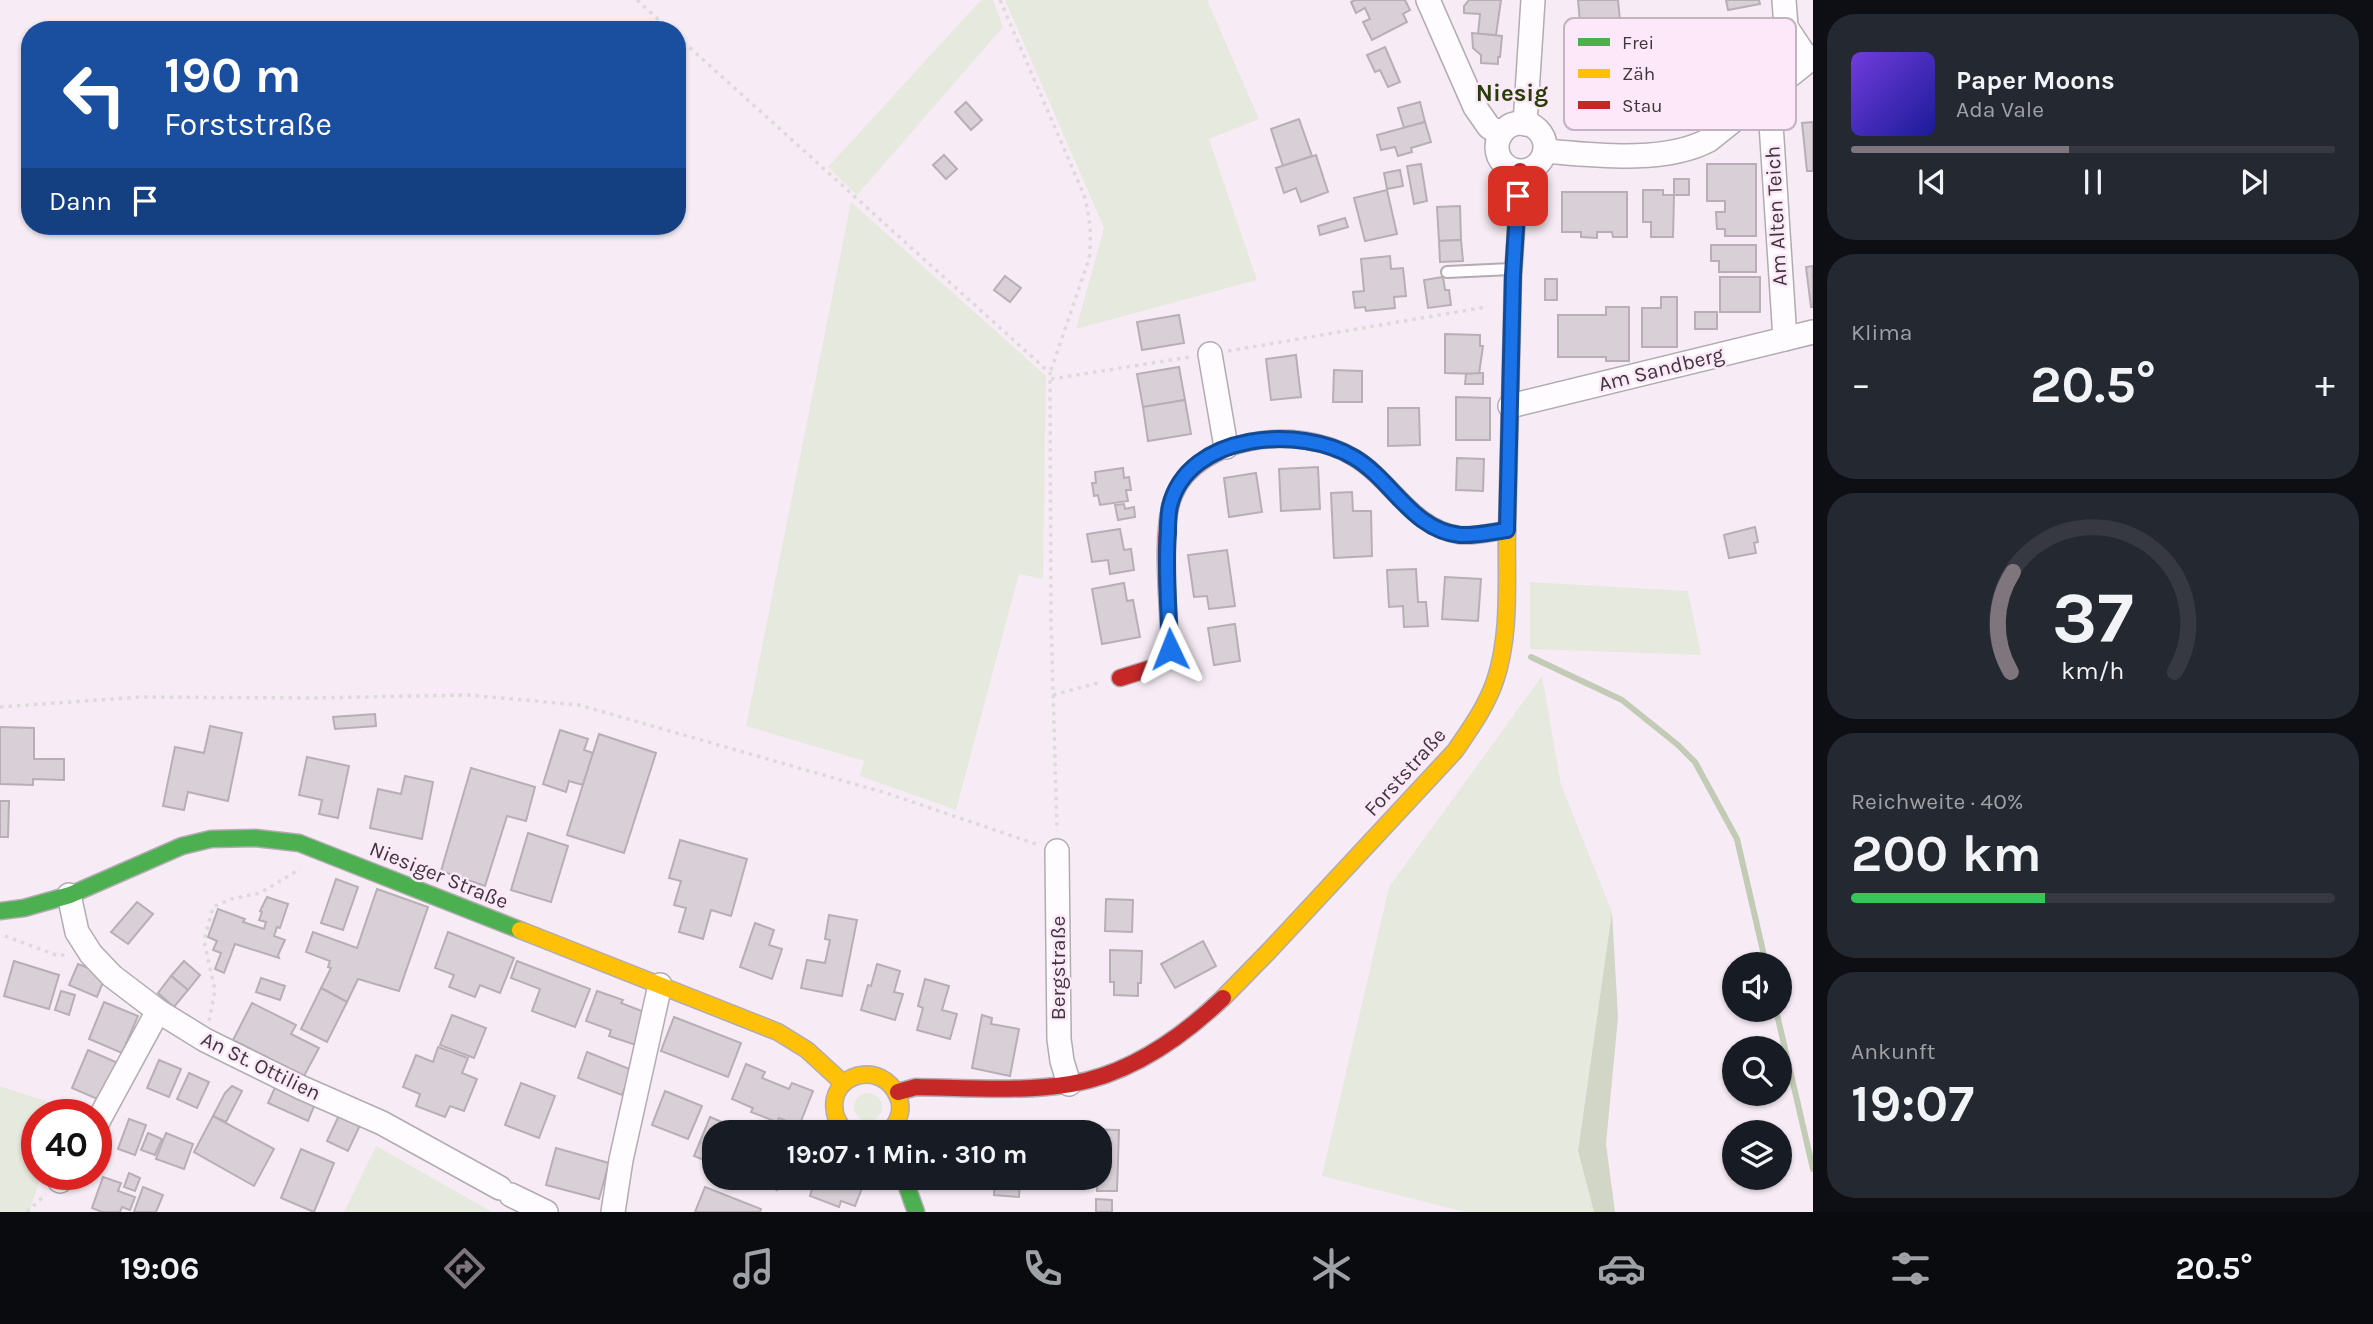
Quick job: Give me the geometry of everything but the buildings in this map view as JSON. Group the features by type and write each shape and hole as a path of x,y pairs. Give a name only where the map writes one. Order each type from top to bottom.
{"street":[{"path":"1428,0 1475,107 1489,128 1501,134"},
{"path":"1525,124 1533,0"},
{"path":"1784,0 1785,18"},
{"path":"1796,40 1811,59 1796,71"},
{"path":"1525,124 1540,133 1545,151 1536,166 1520,171 1513,170 1502,161 1497,148 1501,134 1507,128 1525,124"},
{"path":"1545,151 1638,155 1686,149 1709,140 1722,130"},
{"name":"Am Alten Teich","path":"1771,130 1784,339"},
{"name":"Forststraße","path":"898,1092 916,1087 1029,1088 1069,1084 1122,1068 1171,1039 1213,1008 1249,972 1455,751 1479,717 1491,697 1503,654 1514,269 1520,171"},
{"name":"Am Sandberg","path":"1510,407 1813,332"},
{"path":"1210,354 1226,447"},
{"path":"1120,678 1150,670 1163,663 1170,649 1166,553 1170,506 1179,485 1194,468 1226,447 1271,438 1327,445 1356,458 1384,480 1415,516 1441,531 1461,535 1507,530"},
{"name":"Niesiger Straße","path":"0,911 18,910 69,895 184,845 222,837 267,838 317,849 778,1031 829,1067 843,1083"},
{"name":"Bergstraße","path":"1057,851 1059,1039 1069,1084"},
{"name":"An St. Ottilien","path":"69,895 76,932 90,954 158,1011 205,1040 300,1087 382,1123 546,1212"},
{"path":"613,1212 621,1160 660,985"},
{"path":"110,1099 158,1011"},
{"path":"836,1120 833,1101 843,1083 862,1073 883,1077 898,1092 901,1112 898,1120"},
{"path":"908,1190 916,1212"}],"lane":[{"path":"1447,272 1514,269"}],"path":[{"path":"637,0 660,21"},
{"path":"0,707 140,697 467,695 579,705 886,793 1057,851 1051,373 1089,259 1089,212 1000,0"},
{"path":"686,44 1051,373"},
{"path":"1051,379 1513,303"},
{"path":"1053,695 1120,678"},
{"path":"205,1040 215,990 204,941 213,907 231,899 260,893 312,861 317,849"},
{"path":"0,934 56,955 90,954"}],"shaded area":[{"path":"981,0 993,0 1003,27 857,195 828,167"},
{"path":"1005,0 1207,0 1259,119 1209,139 1257,280 1076,329 1104,228"},
{"path":"851,202 1046,376 1043,579 1019,574 956,810 860,776 864,761 746,726"},
{"path":"1530,582 1688,591 1701,655 1530,649"},
{"path":"1542,676 1561,785 1612,912 1578,1151 1594,1212 1465,1212 1322,1176 1389,887"},
{"path":"0,1086 40,1099 21,1099 21,1190 37,1190 29,1212 0,1212"},
{"path":"863,1094 873,1094 881,1102 881,1112 873,1120 863,1120 855,1112 855,1102"},
{"path":"376,1146 492,1212 344,1212"}],"green space":[{"path":"1612,912 1618,1017 1606,1144 1615,1212 1594,1212 1578,1151"}],"waterway":[{"path":"1531,657 1622,700 1695,762 1737,839 1763,952"},
{"path":"1779,1022 1813,1169"}],"traffic: fast":[{"path":"0,911 24,908 70,895 182,846 211,839 255,838 299,843 520,930"},
{"path":"908,1190 916,1212"}],"traffic: slow":[{"path":"1223,998 1455,751 1477,718 1495,681 1503,645 1507,607 1507,531"},
{"path":"520,930 778,1032 807,1050 843,1083"},
{"path":"838,1120 835,1100 839,1089 847,1081 869,1075 890,1085 898,1097 900,1107 897,1120"}],"traffic: jam":[{"path":"1507,531 1513,275 1520,171"},
{"path":"1120,678 1155,667 1170,649 1166,549 1169,510 1179,484 1195,467 1216,453 1263,440 1316,442 1353,457 1415,513 1443,531 1459,535 1477,535 1507,530"},
{"path":"898,1092 916,1087 1033,1088 1092,1079 1134,1063 1153,1052 1190,1027 1223,998"}],"district":[{"name":"Niesig","path":"1512,93"}],"route":[{"path":"1170,649 1166,553 1170,506 1179,485 1194,468 1226,447 1271,438 1327,445 1356,458 1384,480 1415,516 1441,531 1461,535 1507,530 1513,275 1518,196"}]}
